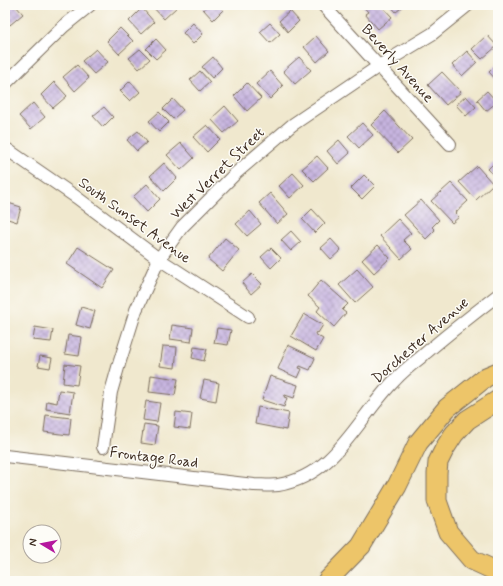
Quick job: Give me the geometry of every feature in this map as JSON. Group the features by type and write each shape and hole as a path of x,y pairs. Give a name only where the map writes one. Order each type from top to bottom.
{"highway":[{"path":"327,581 362,546 397,486 418,443 447,408 486,377 498,372"},
{"path":"498,400 467,420 454,434 438,462 437,474 438,501 448,532 472,560 498,572"}],"street":[{"path":"5,84 53,36 90,5"},
{"name":"Beverly Avenue","path":"323,5 450,144"},
{"name":"West Verret Street","path":"103,447 111,392 136,310 159,259 182,227 220,188 258,153 292,125 379,66 432,34 468,5"},
{"name":"South Sunset Avenue","path":"5,148 76,197 159,259 248,318"},
{"name":"Dorchester Avenue","path":"300,479 321,467 338,452 375,402 395,379 428,350 498,295"},
{"name":"Frontage Road","path":"5,456 254,484 277,485 300,479"}],"building":[{"path":"5,5 15,5 23,14 10,25 5,19"},
{"path":"151,5 176,5 177,7 164,19"},
{"path":"207,5 218,5 223,10 213,20 203,9"},
{"path":"362,5 381,5 392,17 378,29 365,14 368,12"},
{"path":"390,5 405,5 396,12"},
{"path":"142,8 154,22 141,34 129,21"},
{"path":"290,11 299,21 288,32 279,21"},
{"path":"193,23 203,34 193,44 183,33"},
{"path":"270,23 280,34 270,43 260,32"},
{"path":"120,28 133,41 119,54 107,41"},
{"path":"487,35 497,46 482,59 472,49"},
{"path":"316,36 329,51 317,62 304,47"},
{"path":"156,39 166,50 156,59 146,49"},
{"path":"96,49 108,62 94,74 82,61"},
{"path":"140,49 150,59 139,69 129,58"},
{"path":"467,51 477,62 462,76 452,65"},
{"path":"213,57 222,68 212,78 202,67"},
{"path":"299,57 311,70 295,84 283,71"},
{"path":"498,63 498,82 489,72"},
{"path":"77,65 89,78 75,91 63,77"},
{"path":"200,71 210,82 200,91 190,80"},
{"path":"270,71 283,86 270,99 256,84"},
{"path":"442,72 461,92 446,105 428,85"},
{"path":"130,81 140,92 130,101 120,91"},
{"path":"54,82 67,96 53,108 41,95"},
{"path":"247,83 261,98 247,111 234,96"},
{"path":"487,91 497,102 486,111 477,100"},
{"path":"466,96 476,107 466,116 456,105"},
{"path":"173,99 183,110 173,119 163,109"},
{"path":"33,103 45,117 31,129 19,116"},
{"path":"225,106 238,121 224,133 211,119"},
{"path":"104,107 113,117 103,127 93,116"},
{"path":"385,111 412,140 398,153 371,125"},
{"path":"159,112 169,122 159,132 149,121"},
{"path":"362,123 373,135 359,148 348,136"},
{"path":"207,125 220,139 207,152 193,137"},
{"path":"138,131 147,142 137,151 127,140"},
{"path":"339,140 350,153 338,164 327,151"},
{"path":"181,143 194,158 181,170 167,155"},
{"path":"317,156 328,168 314,181 302,169"},
{"path":"498,159 498,180 488,169"},
{"path":"164,163 177,178 164,191 150,176"},
{"path":"477,166 493,184 476,200 459,182"},
{"path":"293,173 304,185 290,198 279,186"},
{"path":"364,175 375,186 362,199 351,188"},
{"path":"451,183 468,201 455,213 459,217 452,223 431,201"},
{"path":"147,184 160,199 147,212 133,197"},
{"path":"270,193 288,214 277,224 259,203"},
{"path":"421,200 439,220 432,227 435,230 426,239 404,215"},
{"path":"5,202 21,207 17,222 5,218"},
{"path":"312,209 325,223 315,233 302,219"},
{"path":"250,211 261,224 247,236 236,224"},
{"path":"398,219 411,233 403,240 412,249 401,259 380,236"},
{"path":"291,231 301,242 291,251 281,240"},
{"path":"225,238 239,250 222,271 208,259"},
{"path":"331,239 341,250 331,259 321,248"},
{"path":"378,245 390,258 374,273 362,260"},
{"path":"78,247 114,270 102,288 67,264"},
{"path":"271,248 281,258 271,268 261,257"},
{"path":"357,269 373,287 355,303 339,285"},
{"path":"252,274 262,284 251,294 242,283"},
{"path":"321,280 348,304 342,310 346,313 334,327 317,311 320,307 308,296"},
{"path":"81,307 95,311 90,329 76,325"},
{"path":"304,314 323,325 318,333 316,332 315,334 323,339 316,351 291,336"},
{"path":"172,325 193,328 191,342 170,339"},
{"path":"35,327 53,330 51,342 33,340"},
{"path":"217,328 231,330 228,345 214,343"},
{"path":"68,335 82,337 79,356 65,354"},
{"path":"288,345 315,358 310,370 300,366 299,368 302,369 298,378 278,369"},
{"path":"163,346 177,347 175,368 160,366"},
{"path":"194,347 207,349 204,361 192,358"},
{"path":"40,356 52,358 50,368 38,366"},
{"path":"65,364 80,366 77,385 63,383"},
{"path":"151,375 178,379 175,395 149,392"},
{"path":"270,376 298,385 294,398 285,395 284,397 287,398 284,407 262,400"},
{"path":"204,380 219,383 216,401 200,398"},
{"path":"59,390 73,392 70,413 46,409 47,401 57,403"},
{"path":"146,401 160,403 157,422 143,420"},
{"path":"258,407 289,413 286,430 255,424"},
{"path":"176,412 192,414 190,429 174,427"},
{"path":"46,415 71,418 69,435 44,432"},
{"path":"144,424 158,426 155,445 141,443"}]}
